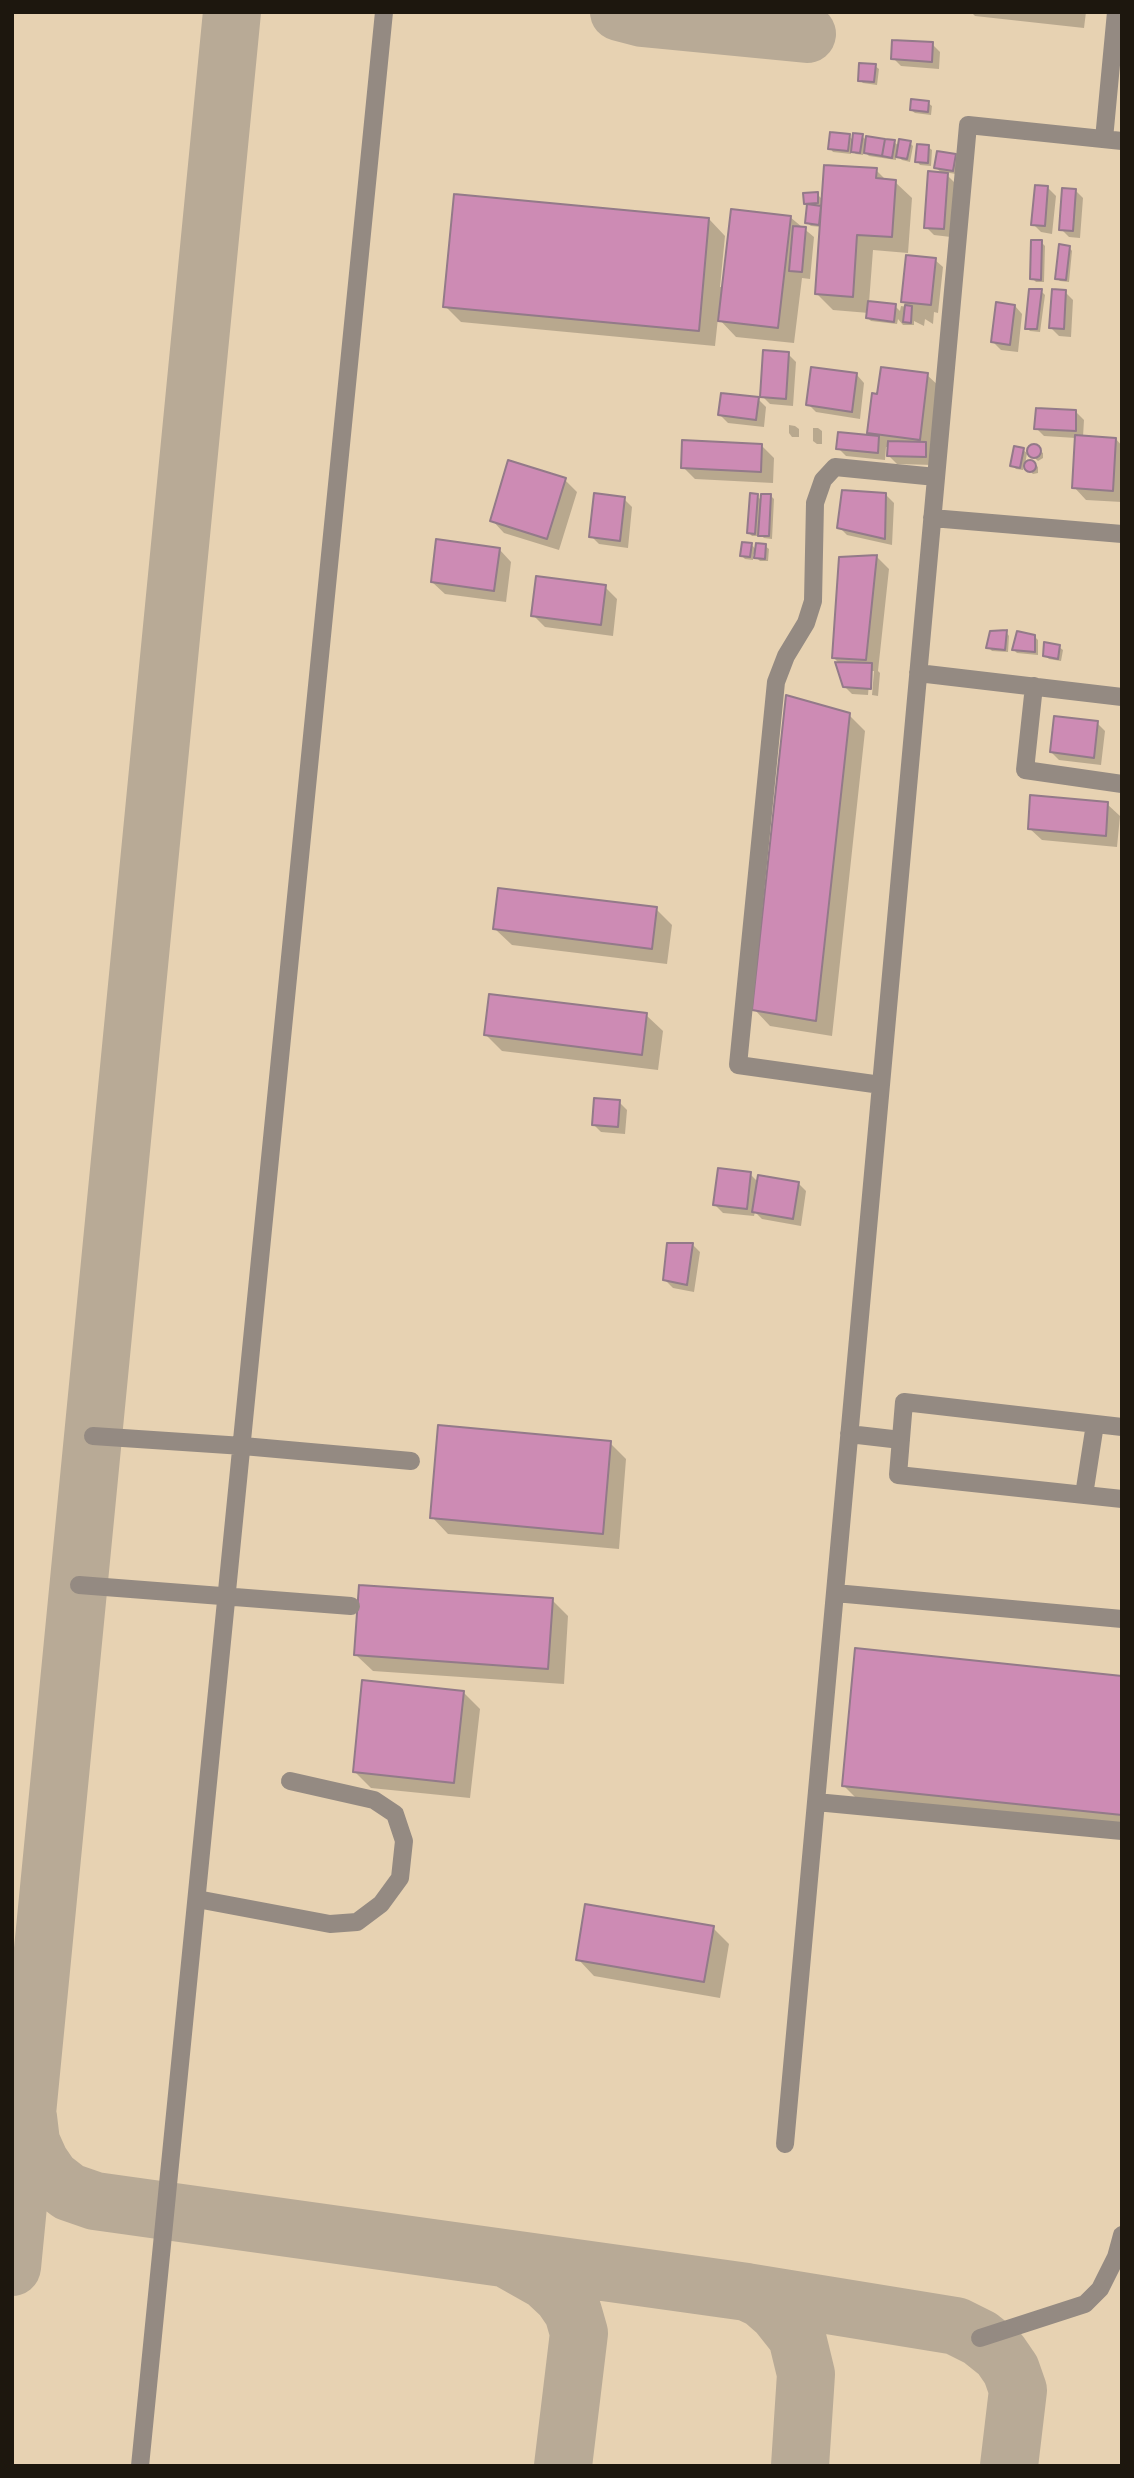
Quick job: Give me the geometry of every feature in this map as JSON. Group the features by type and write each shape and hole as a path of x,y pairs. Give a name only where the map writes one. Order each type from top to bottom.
{"street":[{"path":"140,2466 384,12"},
{"path":"785,2144 968,125 1113,140 1116,12"},
{"path":"881,1085 738,1065 776,682 786,656 806,624 813,601 815,503 822,480 835,467 936,477"},
{"path":"932,518 1122,534"},
{"path":"918,673 1122,697"},
{"path":"1034,686 1025,770 1122,784"},
{"path":"1122,1427 905,1402 898,1475 1122,1499"},
{"path":"1084,1495 1095,1424"},
{"path":"849,1434 901,1440"},
{"path":"93,1436 411,1461"},
{"path":"79,1585 351,1606"},
{"path":"835,1593 1122,1619"},
{"path":"197,1899 330,1924 357,1922 381,1904 400,1878 404,1841 395,1815 374,1800 290,1781"},
{"path":"816,1802 1122,1831"},
{"path":"980,2338 1085,2304 1100,2289 1116,2257 1122,2235"}],"shaded area":[{"path":"12,12 1122,12 1122,2466 12,2466"}],"building":[{"path":"892,40 933,42 932,62 891,59"},
{"path":"859,63 876,64 874,82 858,81"},
{"path":"911,99 929,101 928,112 910,110"},
{"path":"830,132 850,134 848,151 828,149"},
{"path":"853,133 863,134 860,153 851,152"},
{"path":"866,136 885,139 882,156 864,153"},
{"path":"885,139 895,140 892,158 882,156"},
{"path":"899,139 911,141 907,159 896,157"},
{"path":"917,144 929,145 928,163 915,162"},
{"path":"937,151 956,154 953,171 934,168"},
{"path":"824,165 877,168 876,178 896,180 892,237 857,235 853,297 815,294"},
{"path":"928,171 948,173 944,229 924,228"},
{"path":"1035,185 1048,186 1045,226 1031,225"},
{"path":"1062,188 1076,189 1073,231 1059,230"},
{"path":"818,192 818,203 804,204 803,193"},
{"path":"454,194 709,218 699,331 443,307"},
{"path":"807,204 821,206 819,225 805,223"},
{"path":"731,209 791,216 778,328 718,321"},
{"path":"793,226 806,227 802,272 789,271"},
{"path":"1031,240 1042,240 1041,280 1030,279"},
{"path":"1059,244 1070,246 1066,280 1055,279"},
{"path":"906,255 936,258 931,305 901,302"},
{"path":"1029,289 1042,289 1037,329 1025,329"},
{"path":"1052,289 1066,290 1064,329 1049,328"},
{"path":"868,301 896,304 894,322 866,318"},
{"path":"996,302 1015,305 1010,345 991,342"},
{"path":"905,305 912,306 911,323 903,322"},
{"path":"763,350 789,352 786,399 760,397"},
{"path":"811,367 857,373 852,412 806,405"},
{"path":"881,367 928,373 920,440 867,433 872,393 877,394"},
{"path":"721,393 759,397 756,420 718,415"},
{"path":"1036,408 1076,410 1076,431 1034,429"},
{"path":"838,432 879,436 878,453 836,449"},
{"path":"1075,435 1116,438 1113,491 1072,488"},
{"path":"682,440 762,444 761,472 681,468"},
{"path":"888,441 926,442 926,457 887,456"},
{"path":"1034,444 1039,446 1039,456 1034,458 1029,456 1027,451 1029,446"},
{"path":"1014,446 1024,448 1020,468 1010,466"},
{"path":"508,460 566,478 547,539 490,521"},
{"path":"1025,461 1035,461 1035,471 1025,471"},
{"path":"842,490 886,493 885,539 837,528"},
{"path":"594,493 625,497 620,541 589,537"},
{"path":"750,493 758,494 755,534 747,533"},
{"path":"761,494 771,494 769,536 758,536"},
{"path":"436,539 500,548 494,591 431,582"},
{"path":"742,542 752,543 750,557 740,556"},
{"path":"756,543 766,544 765,559 754,558"},
{"path":"877,555 866,660 832,658 839,557"},
{"path":"536,576 606,585 601,625 531,616"},
{"path":"1007,630 1005,650 986,648 990,631"},
{"path":"1017,631 1035,635 1035,652 1012,650"},
{"path":"1044,642 1060,645 1058,659 1043,656"},
{"path":"835,662 872,663 871,689 843,687"},
{"path":"786,695 850,713 816,1021 752,1010"},
{"path":"1054,716 1098,721 1094,758 1050,752"},
{"path":"1030,795 1108,802 1106,836 1028,829"},
{"path":"498,888 657,907 652,949 493,929"},
{"path":"489,994 647,1013 642,1055 484,1035"},
{"path":"594,1098 620,1100 618,1127 592,1125"},
{"path":"718,1168 751,1172 747,1209 713,1205"},
{"path":"758,1175 799,1182 793,1219 752,1212"},
{"path":"667,1243 693,1243 687,1285 663,1280"},
{"path":"438,1425 611,1441 603,1534 430,1518"},
{"path":"359,1585 553,1598 548,1669 354,1655"},
{"path":"855,1648 1122,1676 1122,1815 842,1786"},
{"path":"362,1680 464,1691 454,1783 353,1772"},
{"path":"585,1904 714,1926 704,1982 576,1960"}],"taxiway":[{"path":"12,2267 232,12"},
{"path":"619,12 642,18 807,34"},
{"path":"28,2117 31,2142 51,2178 69,2192 95,2201 747,2292 762,2299 778,2313 797,2337 806,2374 800,2466"},
{"path":"507,2259 546,2281 562,2296 573,2312 579,2333 563,2466"},
{"path":"747,2292 956,2326 980,2338 1000,2354 1011,2370 1018,2390 1009,2466"}]}
